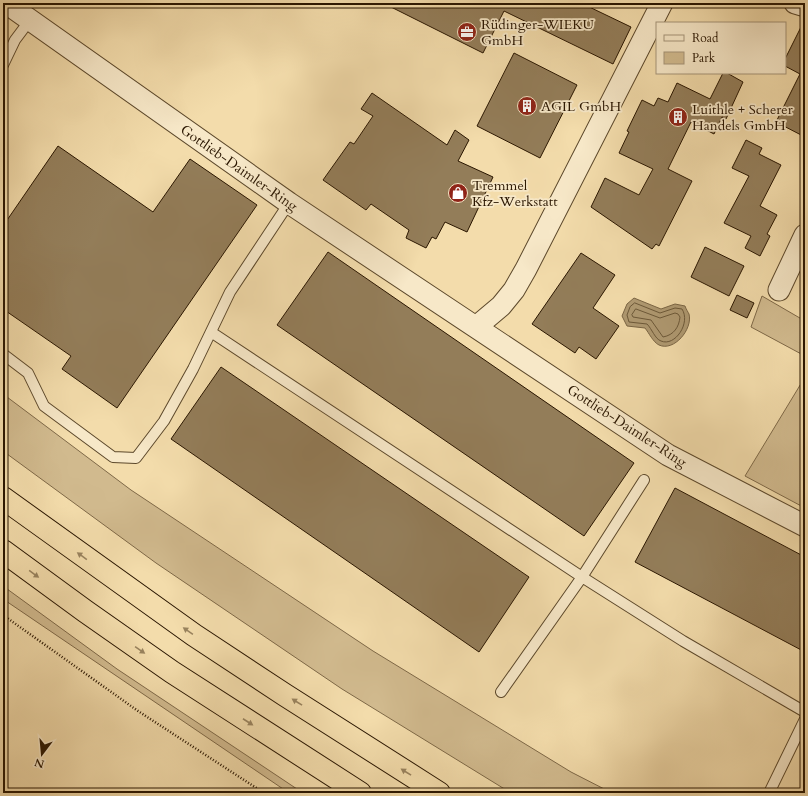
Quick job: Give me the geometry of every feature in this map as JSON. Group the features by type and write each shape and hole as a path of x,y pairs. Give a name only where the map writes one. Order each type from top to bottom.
{"highway":[{"path":"3,498 194,635 439,793"},
{"path":"3,551 172,672 360,793"}],"street":[{"name":"Gottlieb-Daimler-Ring","path":"6,3 289,203 668,455 805,526"},
{"path":"476,327 501,306 514,290 662,3"},
{"path":"795,3 805,6"},
{"path":"779,290 805,235"}],"lane":[{"path":"3,66 15,40 30,20"},
{"path":"3,354 28,373 44,406 113,457 136,458 164,421 193,369 230,292 289,203"},
{"path":"211,332 582,577 683,641 805,712"},
{"path":"501,692 582,577 644,480"},
{"path":"769,793 805,719"}],"path":[{"path":"3,615 138,712 264,793"}],"green space":[{"path":"762,296 805,321 805,356 751,327"},
{"path":"805,377 805,508 745,476"},
{"path":"3,394 131,490 373,651 571,772 612,793 511,793 342,689 156,563 3,451"},
{"path":"3,586 117,669 303,793 289,793 3,599"}],"water":[{"path":"634,298 661,309 675,304 685,306 689,314 689,320 688,326 681,338 671,345 659,345 645,328 627,326 622,316 627,304"}],"building":[{"path":"383,3 581,3 631,27 613,64 504,11 483,53"},
{"path":"805,19 805,137 776,122 800,74 786,67 786,57"},
{"name":"AGIL GmbH","path":"514,53 577,85 540,158 477,126"},
{"path":"722,74 729,74 743,82 726,119 722,117 714,134 691,122 668,169 692,181 659,246 656,244 652,249 591,207 605,178 639,195 653,169 619,153 629,132 627,131 642,100 654,106 658,98 668,102 677,83 710,99"},
{"path":"372,93 447,145 455,130 469,140 458,161 493,177 467,232 445,222 436,239 432,237 426,248 406,238 409,230 371,204 366,210 323,180 350,142 354,144 373,116 361,109"},
{"path":"746,140 762,148 759,154 781,165 760,206 777,215 767,234 770,236 760,256 745,248 751,236 724,223 749,176 732,168"},
{"path":"58,146 153,212 190,159 257,205 117,408 62,369 71,356 3,309 3,226"},
{"path":"705,247 744,266 729,296 691,277"},
{"path":"328,252 634,463 584,536 277,325"},
{"path":"581,253 615,275 593,308 619,326 596,359 579,347 575,353 532,324"},
{"path":"737,295 754,303 747,318 730,310"},
{"path":"221,367 529,577 479,652 171,439"},
{"path":"675,488 805,557 805,652 635,562"}],"place":[{"name":"Rüdinger-WIEKU GmbH","path":"467,32"},
{"name":"AGIL GmbH","path":"527,106"},
{"name":"Luithle + Scherer Handels GmbH","path":"678,117"},
{"name":"Tremmel Kfz-Werkstatt","path":"458,193"}]}
